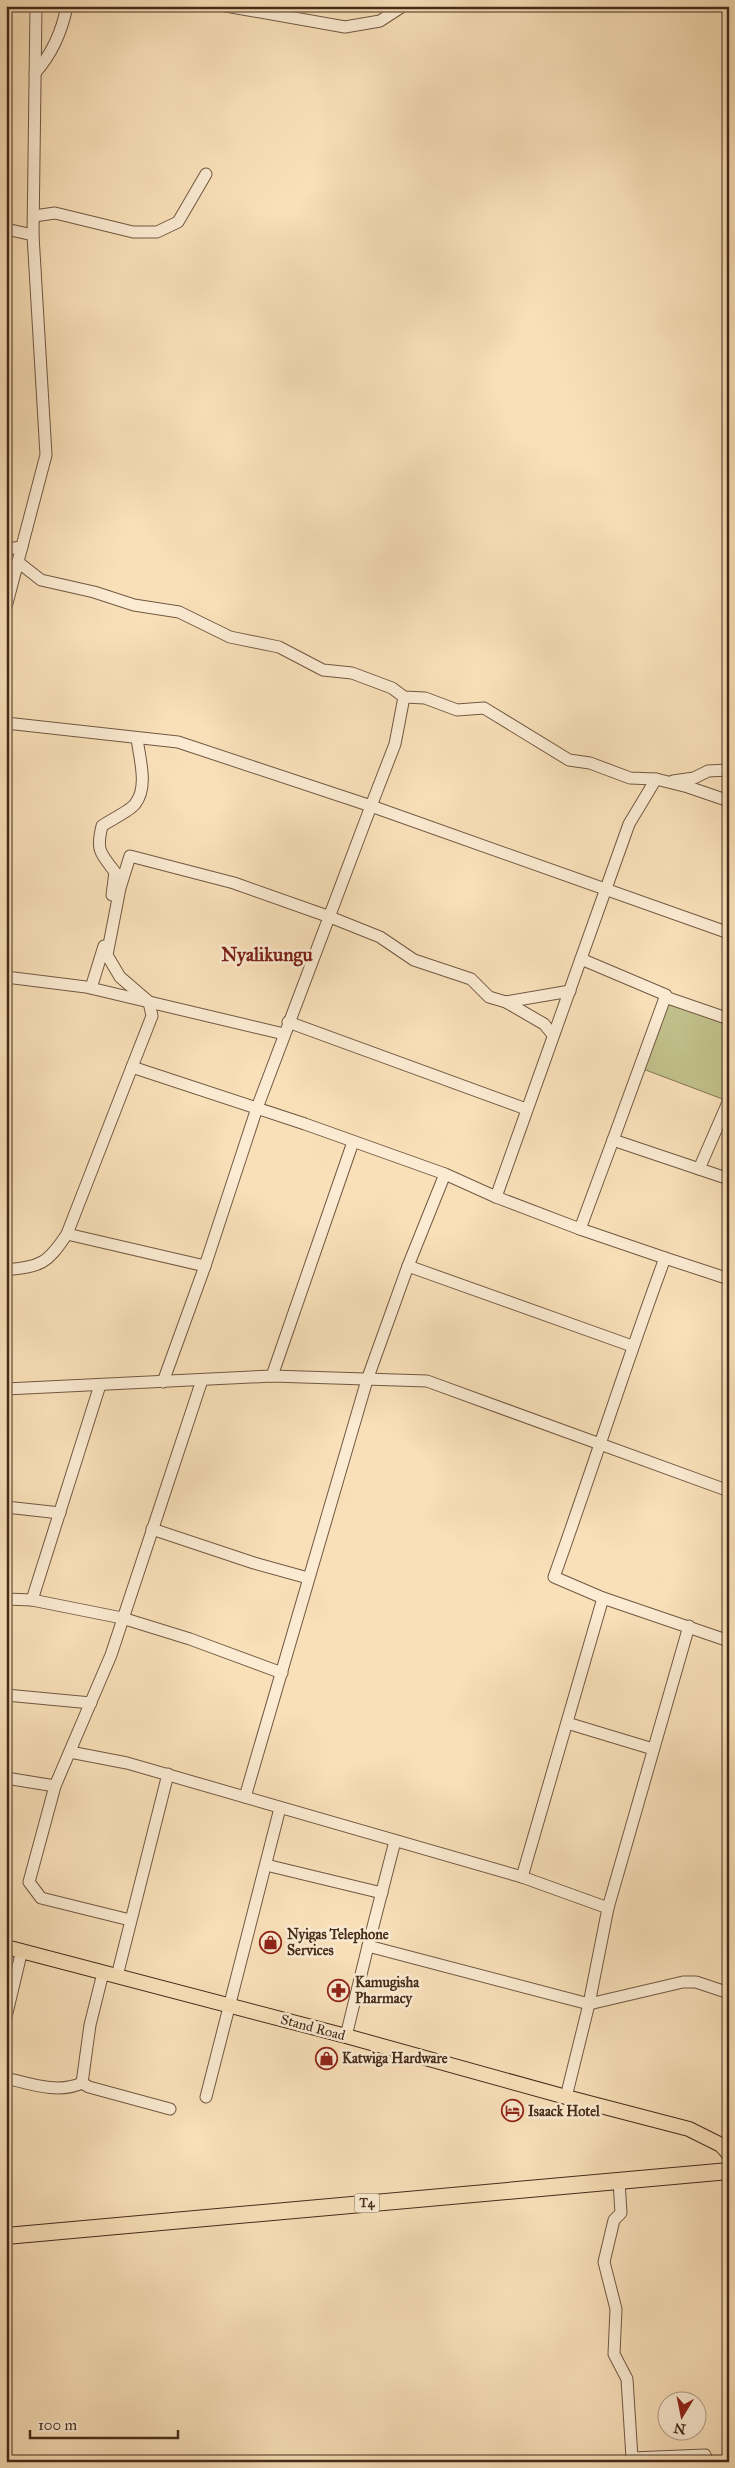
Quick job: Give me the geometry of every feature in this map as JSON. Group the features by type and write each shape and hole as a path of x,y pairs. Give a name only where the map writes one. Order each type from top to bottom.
{"highway":[{"name":"T4","path":"6,2236 729,2171"}],"main road":[{"name":"Stand Road","path":"6,1947 230,2005 689,2129 721,2145 729,2154"}],"street":[{"path":"6,607 46,455 33,235 36,6"},
{"path":"35,73 48,59 64,20 67,6"},
{"path":"226,6 346,26 380,21 402,6"},
{"path":"34,216 55,213 133,232 157,232 178,222 206,174"},
{"path":"6,229 33,235"},
{"path":"6,549 22,548"},
{"path":"18,562 41,580 94,592 134,605 179,612 230,637 279,647 324,670 352,673 392,688 404,697 425,698 457,710 484,708 569,760 590,764 630,778 661,781 694,778 708,771 729,770"},
{"path":"163,1382 205,1266 257,1108 288,1022 395,744 404,697"},
{"path":"6,723 178,742 371,806 729,934"},
{"path":"91,988 104,948 115,872 103,857 98,843 102,826 135,805 141,792 141,771 137,738"},
{"path":"661,781 729,801"},
{"path":"496,1197 526,1108 582,959 629,824 661,781"},
{"path":"6,1270 41,1265 54,1255 67,1234 152,1016 149,1002 120,977 107,955 120,888 130,856 242,885 380,936 414,960 471,979 489,996 506,1002 544,1024 553,1035"},
{"path":"580,1228 666,995 582,959"},
{"path":"6,977 91,988 284,1034"},
{"path":"506,1002 570,991"},
{"path":"665,998 729,1019"},
{"path":"288,1022 526,1108"},
{"path":"132,1067 257,1108 444,1174 496,1197 729,1280"},
{"path":"699,1169 729,1100"},
{"path":"614,1140 729,1179"},
{"path":"272,1376 353,1142"},
{"path":"245,1798 366,1380 444,1174"},
{"path":"67,1234 205,1266"},
{"path":"665,1258 632,1346 601,1446 554,1577 603,1598 729,1640"},
{"path":"408,1266 632,1346"},
{"path":"6,1389 272,1376 427,1381 601,1446 729,1491"},
{"path":"130,1920 41,1898 29,1882 55,1786 111,1655 202,1380"},
{"path":"32,1600 100,1385"},
{"path":"6,1508 60,1513"},
{"path":"152,1529 254,1563 308,1578"},
{"path":"522,1877 603,1598"},
{"path":"6,1599 32,1600 122,1618 190,1639 282,1673"},
{"path":"566,2097 589,2004 608,1908 689,1626"},
{"path":"6,1695 91,1703"},
{"path":"567,1722 653,1749"},
{"path":"70,1752 127,1763 168,1774 245,1798 522,1877 608,1908"},
{"path":"82,2083 90,2025 130,1920 168,1774"},
{"path":"6,1778 55,1786"},
{"path":"206,2097 280,1808"},
{"path":"346,2036 395,1841"},
{"path":"266,1865 382,1893"},
{"path":"368,1946 589,2004 683,1982 696,1982 729,1993"},
{"path":"6,2016 22,1950"},
{"path":"6,2078 44,2087 69,2089 82,2083"},
{"path":"82,2083 89,2088 170,2109"},
{"path":"619,2181 621,2213 614,2220 604,2262 616,2309 614,2354 627,2379 633,2460 705,2455 708,2462"}],"green space":[{"path":"665,997 729,1023 729,1092 725,1100 643,1069"}],"place":[{"name":"Nyigas Telephone Services","path":"271,1942"},
{"name":"Kamugisha Pharmacy","path":"339,1990"},
{"name":"Katwiga Hardware","path":"326,2058"},
{"name":"Isaack Hotel","path":"512,2111"}],"district":[{"name":"Nyalikungu","path":"267,954"}]}
